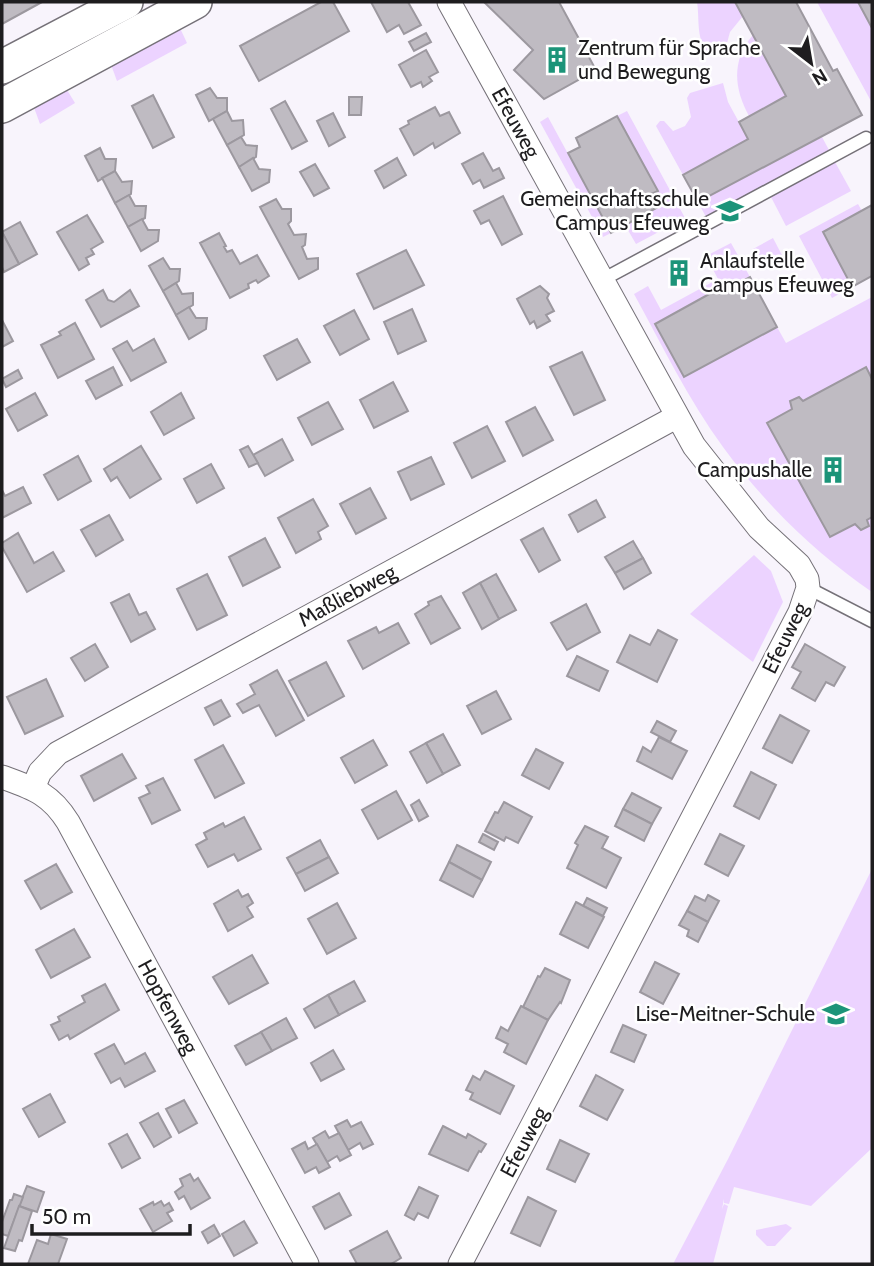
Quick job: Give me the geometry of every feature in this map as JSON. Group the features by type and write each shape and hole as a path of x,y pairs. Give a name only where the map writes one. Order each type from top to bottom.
{"street":[{"path":"2,67 126,2"},
{"path":"2,106 195,2"},
{"name":"Efeuweg","path":"449,2 676,417 694,446 759,528 799,565 807,579 808,588 800,612 460,1264"},
{"name":"Maßliebweg","path":"33,788 40,772 58,753 676,417"},
{"name":"Hopfenweg","path":"2,777 33,788 50,798 68,821 307,1264"}],"lane":[{"path":"601,280 866,138"},
{"path":"808,588 872,621"}],"shaded area":[{"path":"697,2 735,2 743,16 730,32 724,54 711,55 702,44"},
{"path":"817,2 858,2 872,28 872,103"},
{"path":"179,26 187,43 117,81 110,62"},
{"path":"753,35 786,96 749,116 740,95 737,75 741,54"},
{"path":"723,83 728,102 748,139 683,175 656,126 660,121 664,121 673,131 685,126 691,117 687,98 690,93"},
{"path":"64,85 75,103 40,124 32,102"},
{"path":"627,111 685,218 636,244 625,225 658,207 651,194 657,191 617,116"},
{"path":"548,117 611,233 603,237 540,122"},
{"path":"822,137 829,150 706,217 698,202"},
{"path":"835,162 851,191 786,226 771,197"},
{"path":"858,204 862,211 823,232 852,287 832,298 799,236"},
{"path":"773,238 784,259 764,270 753,249"},
{"path":"731,243 750,277 733,286 731,282 655,324 684,377 777,327 786,343 872,297 872,592 811,544 773,507 739,468 698,410 634,294 648,286 661,310 718,279 706,256"},
{"path":"754,555 771,571 783,602 753,662 690,614"},
{"name":"Lise-Meitner-Schule","path":"872,869 872,1148 811,1206 734,1187 729,1204 724,1203 724,1199 722,1209 724,1204 728,1206 713,1264 673,1264 728,1159"},
{"path":"786,1224 792,1228 775,1246 767,1246 756,1235 756,1230"}],"building":[{"path":"2,2 42,2 2,24"},
{"path":"321,2 333,2 349,31 259,81 240,46"},
{"path":"371,2 408,2 421,25 404,34 399,25 387,32"},
{"name":"Zentrum für Sprache und Bewegung","path":"484,2 559,2 596,70 544,99 514,70 533,50"},
{"path":"735,2 796,2 833,71 837,69 862,115 698,202 683,175 748,139 739,122 786,96"},
{"path":"858,2 872,2 872,28"},
{"path":"426,33 431,42 414,51 409,42"},
{"path":"426,50 438,72 429,77 432,81 423,87 421,82 411,87 399,65"},
{"path":"210,88 217,98 227,98 227,111 209,121 196,95"},
{"path":"153,95 174,137 153,148 132,106"},
{"path":"349,97 362,97 361,115 349,115"},
{"path":"285,101 307,141 292,149 271,109"},
{"path":"435,107 440,116 449,112 460,133 435,148 433,143 414,155 400,129 409,124 408,121"},
{"path":"227,111 232,121 243,120 244,135 227,145 213,119"},
{"path":"333,113 345,137 329,146 317,121"},
{"path":"617,116 658,191 651,194 658,207 611,233 568,153 580,147 576,138"},
{"path":"241,137 246,145 257,146 256,157 239,167 227,145"},
{"path":"100,148 105,159 116,159 115,171 98,181 85,156"},
{"path":"483,153 493,171 499,168 504,178 484,188 480,180 473,184 462,164"},
{"path":"253,158 259,169 270,170 269,182 252,191 239,167"},
{"path":"397,158 406,175 384,188 375,171"},
{"path":"315,164 329,188 314,196 300,172"},
{"path":"115,171 122,182 132,181 131,194 115,203 102,178"},
{"path":"129,195 135,206 146,206 145,218 128,227 115,203"},
{"path":"503,196 522,234 502,245 489,220 481,224 474,211"},
{"path":"276,199 282,209 291,209 291,221 288,224 294,235 306,234 305,245 302,247 307,259 318,258 318,269 299,279 260,207"},
{"path":"872,205 872,276 852,287 823,232"},
{"path":"87,215 103,242 91,249 94,254 86,258 89,264 79,270 57,232"},
{"path":"142,219 148,230 159,230 158,241 141,251 128,227"},
{"path":"20,222 37,254 19,264 2,232"},
{"path":"2,232 19,264 4,272 2,267"},
{"path":"219,233 227,252 232,250 240,264 257,255 269,276 258,283 256,280 248,284 249,288 230,298 200,243"},
{"path":"406,250 424,285 374,309 357,274"},
{"path":"163,258 170,269 180,269 179,281 163,291 149,266"},
{"path":"750,277 777,327 684,377 655,324 731,282 733,286"},
{"path":"176,283 182,294 193,293 193,305 176,315 163,291"},
{"path":"540,286 549,294 547,298 554,311 546,315 550,321 537,328 534,321 530,324 517,299"},
{"path":"103,290 108,300 114,302 130,290 139,306 101,327 86,300"},
{"path":"189,307 196,318 207,318 206,329 189,339 176,315"},
{"path":"412,309 426,341 398,354 384,322"},
{"path":"354,310 369,339 340,355 324,326"},
{"path":"2,320 13,341 2,347"},
{"path":"75,323 94,359 58,378 41,345 61,335 59,332"},
{"path":"154,339 166,362 131,381 113,349 127,341 133,351"},
{"path":"297,339 310,362 277,380 264,356"},
{"path":"582,352 605,400 574,415 550,367"},
{"path":"113,367 122,385 96,399 86,381"},
{"name":"Campushalle","path":"866,367 872,379 872,517 867,520 869,526 861,530 855,524 830,537 767,423 792,409 790,401 799,397 803,401"},
{"path":"18,370 22,378 6,387 2,379"},
{"path":"393,382 408,411 374,428 360,400"},
{"path":"35,393 47,415 18,431 6,409"},
{"path":"181,393 194,418 164,435 151,412"},
{"path":"328,402 343,429 312,445 298,418"},
{"path":"535,407 553,440 523,456 506,422"},
{"path":"487,426 505,461 472,478 454,443"},
{"path":"282,439 293,460 265,476 253,455"},
{"path":"141,446 161,479 130,498 117,477 111,481 104,469"},
{"path":"248,446 258,463 249,467 240,450"},
{"path":"78,456 91,481 58,500 44,475"},
{"path":"431,457 444,484 411,500 398,472"},
{"path":"211,464 224,488 197,503 184,479"},
{"path":"23,487 31,503 2,518 2,490 5,496"},
{"path":"370,488 386,518 356,534 340,504"},
{"path":"313,499 328,526 318,532 321,539 296,553 278,518"},
{"path":"596,500 605,517 578,532 569,515"},
{"path":"109,515 123,540 96,556 81,530"},
{"path":"543,528 560,560 539,572 521,540"},
{"path":"18,533 34,563 53,552 64,571 27,592 2,547 2,543"},
{"path":"265,538 280,567 243,586 229,557"},
{"path":"633,541 643,558 615,573 605,557"},
{"path":"643,558 651,573 624,589 615,573"},
{"path":"207,574 227,615 197,630 177,589"},
{"path":"496,574 516,610 499,619 480,583"},
{"path":"480,583 499,619 482,629 463,593"},
{"path":"129,594 139,615 146,612 155,629 131,642 111,603"},
{"path":"441,596 460,628 431,644 415,614 429,605 428,602"},
{"path":"586,604 600,632 567,650 551,623"},
{"path":"398,623 409,643 363,669 348,641 376,627 379,633"},
{"path":"658,630 677,640 657,682 617,662 630,635 650,645"},
{"path":"95,644 108,667 85,681 71,658"},
{"path":"805,644 845,667 834,686 826,682 815,701 792,688 801,672 792,667"},
{"path":"577,656 608,671 599,691 567,676"},
{"path":"326,662 344,696 308,716 289,681"},
{"path":"277,670 304,720 276,736 259,705 243,713 237,704 255,694 250,685"},
{"path":"46,679 63,716 25,734 7,697"},
{"path":"496,691 511,719 482,734 467,706"},
{"path":"221,700 230,716 214,725 205,708"},
{"path":"780,715 809,731 792,763 763,748"},
{"path":"657,721 676,731 670,742 651,732"},
{"path":"443,734 460,765 443,774 426,743"},
{"path":"659,737 687,751 672,779 637,761 643,747 651,752"},
{"path":"373,740 387,765 355,783 341,758"},
{"path":"426,743 443,774 427,783 410,752"},
{"path":"223,745 244,783 215,798 195,760"},
{"path":"536,749 563,763 549,789 522,775"},
{"path":"122,754 136,778 94,801 81,776"},
{"path":"751,772 776,785 759,819 734,806"},
{"path":"163,778 180,810 152,824 139,798 150,793 146,786"},
{"path":"396,791 412,820 378,839 362,810"},
{"path":"632,793 661,808 652,824 623,809"},
{"path":"419,800 428,816 419,821 411,805"},
{"path":"504,802 532,817 518,843 506,837 504,841 485,831"},
{"path":"623,809 652,824 644,841 615,826"},
{"path":"244,817 261,849 238,861 234,854 208,867 196,845 207,839 204,833 223,823 225,827"},
{"path":"585,826 608,837 602,848 621,858 606,888 567,868 578,845 575,843"},
{"path":"483,834 498,842 494,850 479,842"},
{"path":"720,834 744,846 728,876 705,864"},
{"path":"320,840 329,857 296,874 287,858"},
{"path":"457,845 491,862 482,880 449,862"},
{"path":"329,857 338,873 305,891 296,874"},
{"path":"449,862 482,880 473,897 440,880"},
{"path":"56,864 72,892 41,909 25,881"},
{"path":"238,890 242,897 248,894 253,903 247,907 253,917 228,931 214,904"},
{"path":"708,895 719,901 708,922 687,911 695,896 705,901"},
{"path":"587,898 607,908 603,916 583,906"},
{"path":"576,902 604,917 588,948 560,934"},
{"path":"337,903 356,938 327,954 308,919"},
{"path":"687,911 708,922 698,942 687,936 689,930 679,925"},
{"path":"74,929 90,957 51,978 36,950"},
{"path":"252,955 268,983 229,1004 213,977"},
{"path":"655,962 679,974 663,1004 640,992"},
{"path":"545,968 570,980 561,1003 548,1020 523,1007 538,976 540,977"},
{"path":"354,981 365,1001 339,1015 328,995"},
{"path":"105,984 119,1010 70,1039 68,1035 59,1040 51,1025 60,1021 58,1017 85,1002 82,996"},
{"path":"328,995 339,1015 315,1028 304,1009"},
{"path":"521,1006 548,1020 526,1064 504,1052 508,1044 496,1038 501,1027 508,1031"},
{"path":"286,1018 297,1038 272,1051 261,1032"},
{"path":"623,1025 646,1035 634,1062 611,1052"},
{"path":"261,1032 272,1051 246,1065 235,1046"},
{"path":"114,1044 125,1064 145,1053 155,1071 125,1087 120,1078 111,1083 95,1054"},
{"path":"333,1050 344,1069 321,1081 311,1063"},
{"path":"485,1071 514,1086 500,1114 470,1099 473,1093 466,1090 473,1076 480,1080"},
{"path":"596,1075 623,1090 607,1120 580,1106"},
{"path":"50,1094 65,1122 39,1137 23,1109"},
{"path":"184,1100 197,1123 179,1133 166,1109"},
{"path":"158,1113 171,1137 154,1147 140,1123"},
{"path":"347,1120 351,1127 361,1122 373,1144 363,1149 360,1143 348,1150 335,1126"},
{"path":"443,1126 466,1138 468,1134 486,1144 468,1171 429,1154"},
{"path":"325,1131 329,1138 339,1133 351,1155 340,1161 337,1156 327,1162 313,1138"},
{"path":"127,1134 140,1158 122,1168 109,1144"},
{"path":"560,1140 589,1154 575,1182 547,1169"},
{"path":"305,1142 308,1149 317,1144 330,1167 319,1173 316,1167 305,1173 292,1149"},
{"path":"190,1174 194,1181 198,1178 210,1198 191,1209 184,1196 179,1199 175,1192 183,1186 180,1179"},
{"path":"27,1186 44,1192 37,1212 19,1206"},
{"path":"419,1187 438,1196 428,1218 418,1213 414,1220 405,1215"},
{"path":"339,1193 351,1215 325,1229 313,1207"},
{"path":"14,1194 23,1197 8,1236 2,1234 2,1222"},
{"path":"528,1197 556,1211 540,1246 511,1233"},
{"path":"161,1201 164,1206 169,1203 173,1210 167,1213 172,1221 153,1232 140,1209"},
{"path":"19,1206 32,1211 22,1241 19,1240 15,1251 4,1248"},
{"path":"244,1221 257,1243 234,1256 222,1234"},
{"path":"214,1225 220,1236 208,1243 202,1232"},
{"path":"387,1231 401,1258 391,1264 357,1264 350,1251"},
{"path":"51,1234 67,1239 58,1264 28,1264 37,1240 48,1244"}],"place":[{"name":"Zentrum für Sprache und Bewegung","path":"557,60"},
{"name":"Gemeinschaftsschule Campus Efeuweg","path":"730,211"},
{"name":"Anlaufstelle Campus Efeuweg","path":"679,273"},
{"name":"Campushalle","path":"833,470"},
{"name":"Lise-Meitner-Schule","path":"836,1014"}]}
